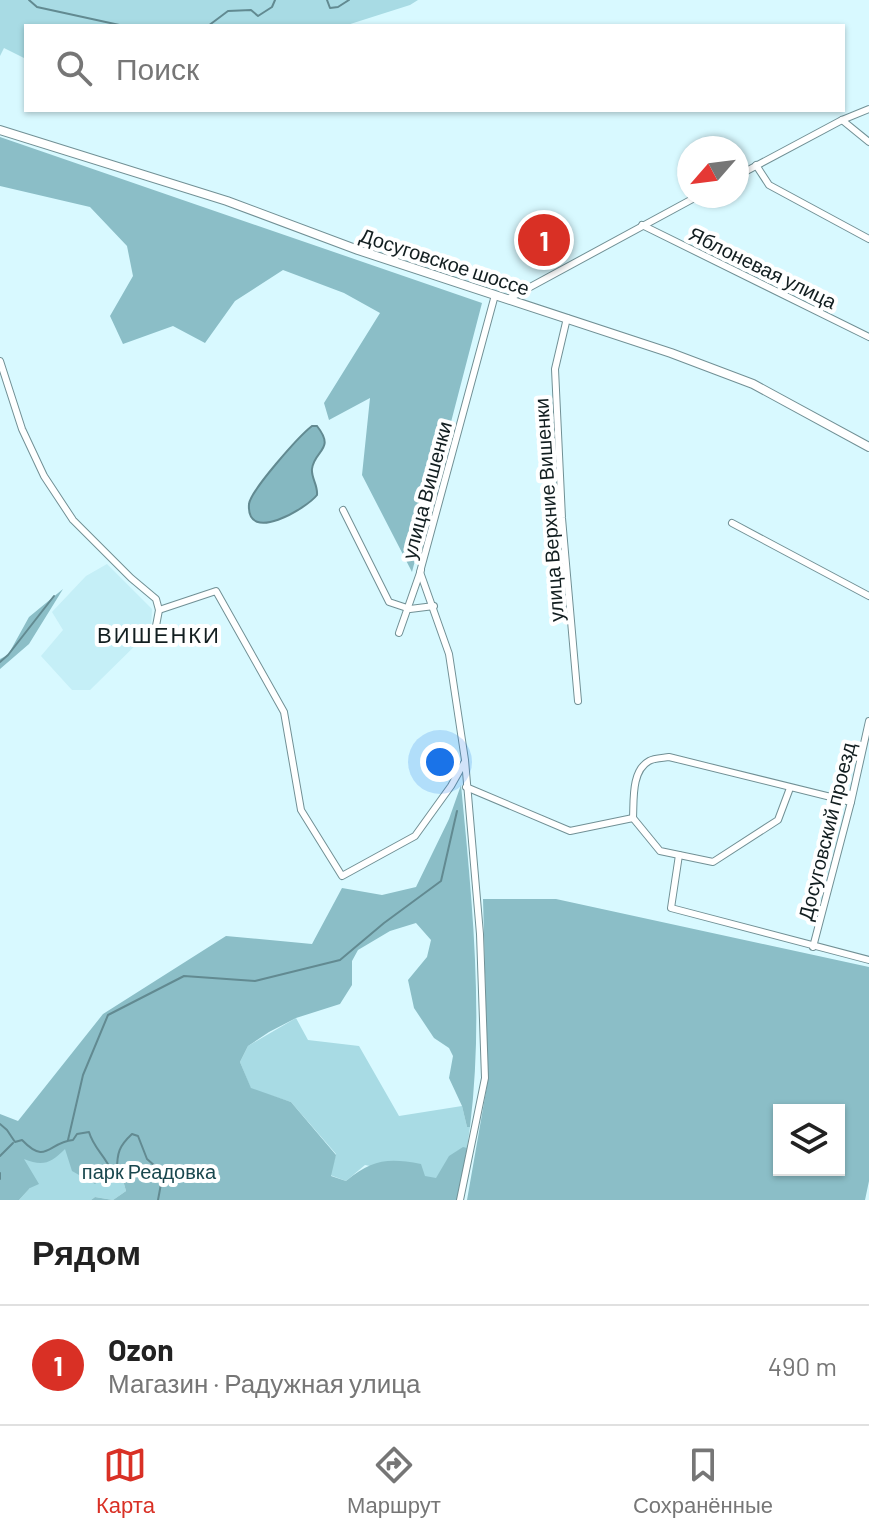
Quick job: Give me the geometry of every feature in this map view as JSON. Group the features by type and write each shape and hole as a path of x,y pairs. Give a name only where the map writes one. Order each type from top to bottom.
{"main road":[{"name":"Досуговское шоссе","path":"0,130 227,201 358,250 671,353 753,384 869,447"}],"street":[{"path":"749,169 869,109"},
{"path":"842,120 869,142"},
{"path":"756,165 769,185 869,239"},
{"path":"508,299 677,207"},
{"name":"Яблоневая улица","path":"642,225 869,337"},
{"name":"улица Вишенки","path":"460,1200 485,1078 480,934 465,760 449,654 421,570 495,295"},
{"name":"улица Верхние Вишенки","path":"567,318 555,369 562,518 578,701"},
{"path":"0,361 22,429 44,476 73,520 156,599 159,610 156,626"},
{"path":"343,510 389,602 408,609 434,606"},
{"path":"732,523 869,596"},
{"path":"399,633 421,570"},
{"path":"159,610 216,591 284,712 301,810 342,876 415,836 451,786 465,760"},
{"name":"Досуговский проезд","path":"813,947 869,721"},
{"path":"790,788 778,820 713,862 660,851 633,818 640,770 649,761 669,757 851,802"},
{"path":"466,787 570,831 633,818"},
{"path":"679,855 671,908 869,960"}],"shaded area":[{"path":"0,0 418,0 350,24 24,24 24,58 4,48 0,56"},
{"path":"312,426 317,426 325,440 312,469 317,495 302,508 278,520 257,522 251,516 249,504 252,497 276,464"},
{"path":"107,564 152,609 151,630 90,690 72,690 41,656 63,630 52,612 86,576"},
{"path":"296,1018 308,1040 359,1046 399,1116 462,1106 467,1127 470,1127 467,1148 452,1155 436,1179 365,1165 346,1181 330,1175 336,1154 291,1102 251,1089 240,1062 248,1046"},
{"path":"65,1148 108,1174 121,1173 126,1191 113,1200 95,1197 91,1200 19,1200 30,1188 23,1158"}],"green space":[{"path":"0,137 482,303 412,572 362,475 370,398 329,420 324,403 380,313 344,293 283,270 235,301 205,343 173,326 123,344 110,316 133,276 127,246 90,207 0,186"},
{"path":"63,589 29,644 0,669 0,659 8,655 29,617"},
{"name":"парк Реадовка","path":"461,785 476,999 470,1127 467,1127 462,1106 449,1078 453,1056 449,1048 434,1038 414,1008 408,980 427,957 431,940 416,923 390,931 358,950 352,961 352,985 340,1004 296,1018 269,1032 248,1046 240,1062 251,1088 291,1102 336,1155 331,1176 346,1181 373,1164 399,1161 421,1164 425,1176 436,1178 449,1156 463,1147 467,1148 457,1200 113,1200 126,1191 121,1173 108,1174 95,1184 72,1171 65,1149 46,1162 24,1159 39,1184 30,1188 19,1200 0,1200 0,1114 18,1121 103,1014 226,936 312,944 342,888 382,895 416,887 449,819"},
{"path":"483,899 556,899 869,967 869,1181 865,1200 467,1200 488,1080"}],"waterway":[{"path":"29,0 37,7 115,24"},
{"path":"211,24 228,11 251,10 258,16 272,7 275,0"},
{"path":"327,0 330,8 349,0"},
{"path":"0,662 54,596"},
{"path":"68,1140 83,1075 108,1015 184,976 255,981 340,960 441,881 457,811"},
{"path":"0,1124 15,1142 22,1140 30,1148 43,1152 73,1140 77,1134 89,1132 112,1172 117,1170 118,1154 124,1142 132,1134 138,1136 147,1159 163,1173 158,1200"},
{"path":"0,1156 13,1143"},
{"path":"0,1173 0,1179"}],"place":[{"name":"Ozon","path":"544,240"}],"district":[{"name":"ВИШЕНКИ","path":"159,634"}]}
